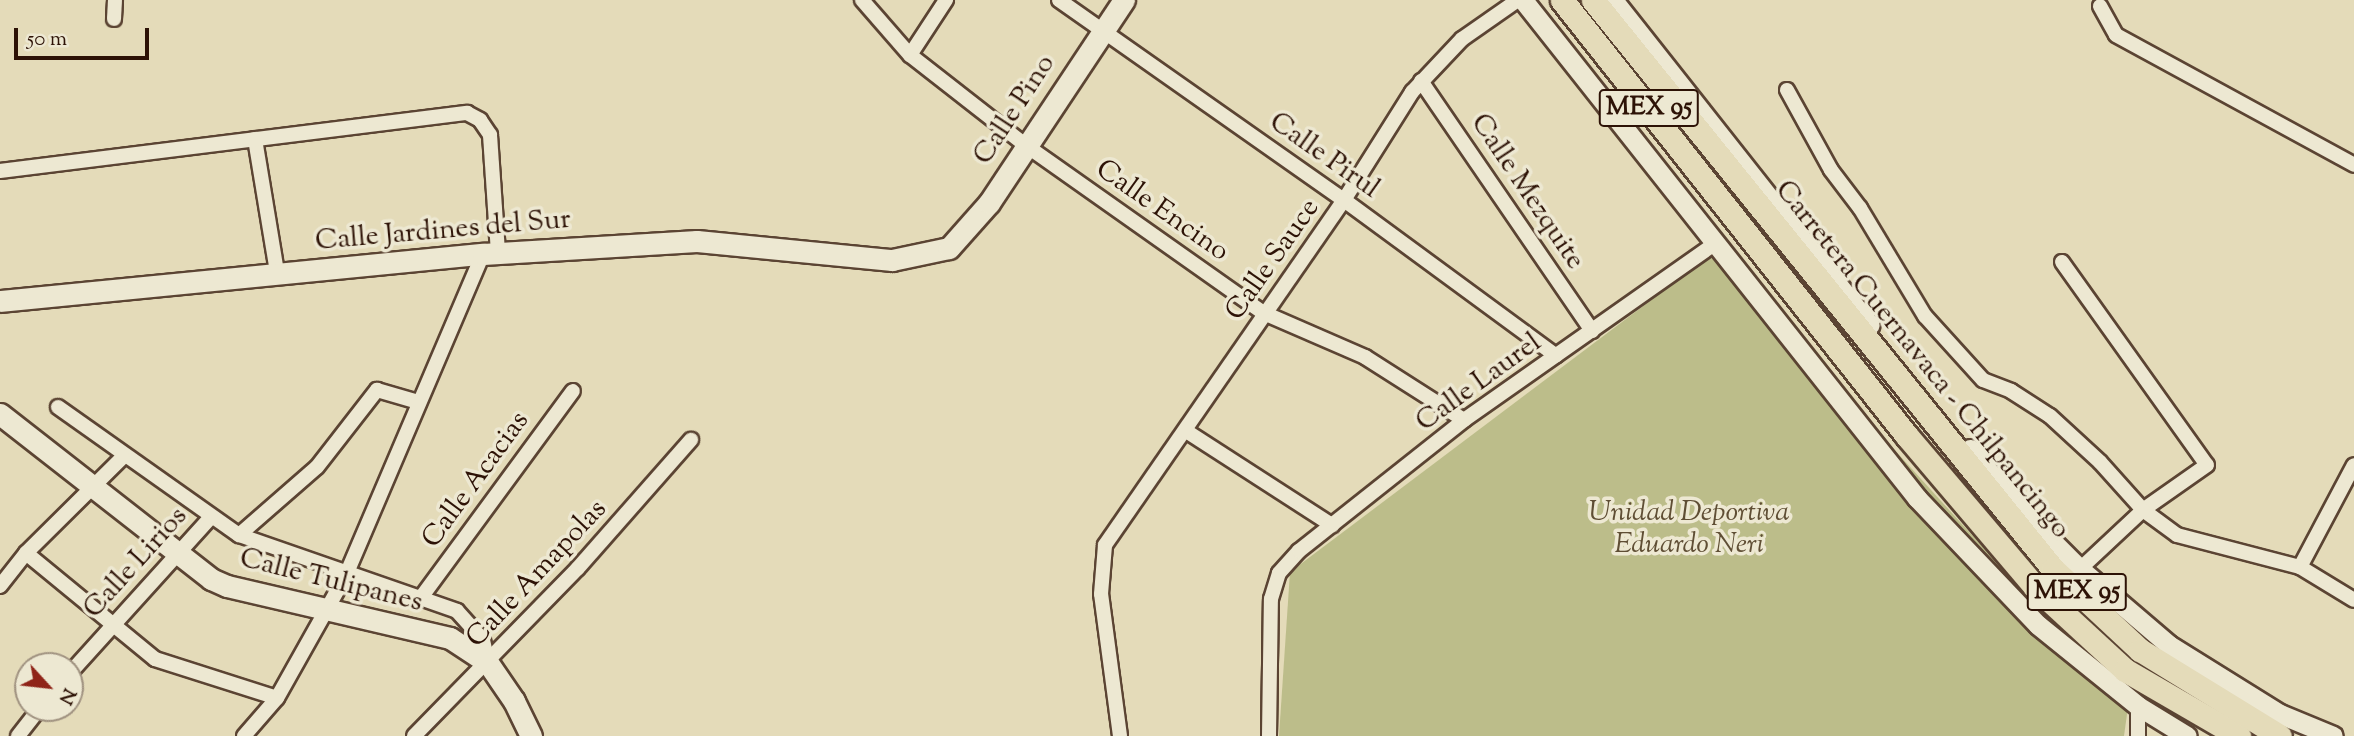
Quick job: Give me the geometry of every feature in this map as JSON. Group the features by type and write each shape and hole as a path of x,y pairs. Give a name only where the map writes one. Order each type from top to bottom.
{"main road":[{"name":"Calle Pino","path":"949,248 989,203 1024,144 1124,0"},
{"name":"Carretera Cuernavaca - Chilpancingo","path":"1562,0 1907,436 2035,587 2125,670 2239,736"},
{"name":"Carretera Cuernavaca - Chilpancingo","path":"1594,0 2053,569 2140,650 2272,732"},
{"name":"Calle Jardines del Sur","path":"0,301 490,253 697,241 892,260 949,248"},
{"name":"Calle Tulipanes","path":"0,414 177,553 227,586 450,638 488,663 514,701 531,736"}],"street":[{"path":"114,19 115,0"},
{"name":"Calle Encino","path":"862,0 910,55 1024,144 1264,313 1365,357 1464,420"},
{"path":"910,55 946,0"},
{"name":"Calle Pirul","path":"1059,0 1345,200 1556,356"},
{"name":"Calle Sauce","path":"1120,736 1101,594 1105,545 1345,200 1421,81 1462,39 1518,0"},
{"path":"1523,0 1917,498 2038,625 2138,706 2187,736"},
{"path":"1613,0 1915,383 2020,509 2080,569 2169,645 2280,714 2333,736"},
{"path":"2100,6 2116,36 2354,165"},
{"name":"Calle Mezquite","path":"1421,81 1592,331"},
{"path":"1787,90 1831,170 1860,208 1925,316 1983,380 2011,391 2050,416 2100,462 2143,510 2177,536 2300,567 2354,600"},
{"path":"0,171 467,113 480,120 490,135 490,253 418,402 346,575 276,698 244,736"},
{"path":"255,139 277,272"},
{"name":"Calle Laurel","path":"1269,736 1271,599 1279,573 1332,525 1464,420 1717,242"},
{"path":"2062,262 2207,465 2143,510 2080,569"},
{"path":"239,536 317,467 377,390 418,402"},
{"name":"Calle Acacias","path":"420,599 573,391"},
{"path":"58,407 123,457 239,536 457,611 483,640 488,663"},
{"path":"1186,431 1332,525"},
{"name":"Calle Amapolas","path":"414,736 488,663 691,440"},
{"path":"0,586 26,553 91,485 123,457"},
{"path":"2300,567 2354,465"},
{"name":"Calle Lirios","path":"84,657 211,517"},
{"path":"26,553 111,627 155,659 276,698"},
{"path":"2138,706 2138,736"},
{"path":"18,736 29,722"}],"green space":[{"name":"Unidad Deportiva Eduardo Neri","path":"1715,252 2128,707 2124,736 1279,736 1290,572"}]}
